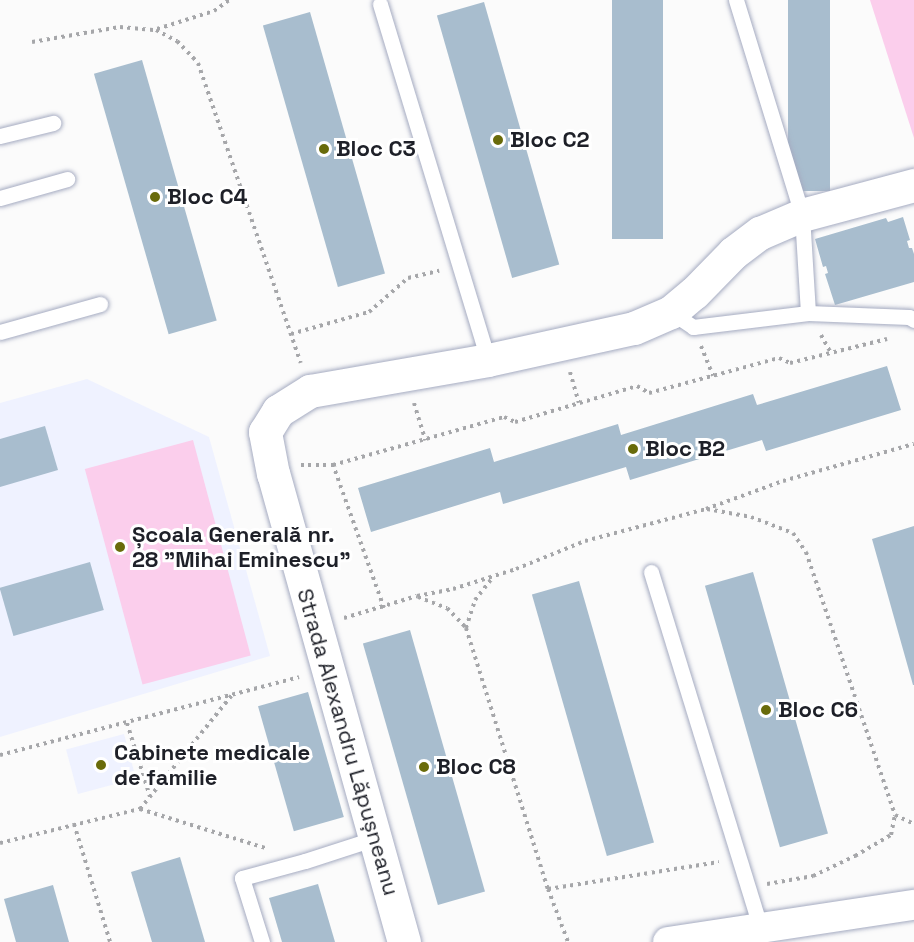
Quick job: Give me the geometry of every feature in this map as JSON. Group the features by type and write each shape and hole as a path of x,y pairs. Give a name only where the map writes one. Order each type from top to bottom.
{"street":[{"name":"Strada Alexandru Lăpușneanu","path":"404,942 273,474 265,432 278,411 310,391 488,360 634,327 682,319 694,293 733,253 760,233 802,215 914,185"},
{"path":"668,942 760,926 914,905"}],"lane":[{"path":"736,0 802,215 808,313"},
{"path":"380,4 488,360"},
{"path":"0,136 53,123"},
{"path":"0,198 67,179"},
{"path":"0,332 99,304"},
{"path":"682,319 808,313 909,317 914,320"},
{"path":"651,572 760,926"},
{"path":"262,942 242,878 376,838"}],"path":[{"path":"156,30 214,11 229,0"},
{"path":"32,42 120,27 156,30 177,41 198,63 310,391"},
{"path":"291,334 369,312 408,278 460,266"},
{"path":"682,319 713,376"},
{"path":"384,608 333,465 504,417 515,422 637,386 649,393 779,358 790,363 893,338"},
{"path":"315,626 384,608 417,596 453,589 493,577 585,541 706,509 783,481 914,444"},
{"path":"706,509 751,517 793,533 806,552 895,815 891,835 855,856 813,876 748,888"},
{"path":"466,628 475,600 493,577"},
{"path":"417,596 447,608 466,628 548,889 568,942"},
{"path":"0,755 326,670"},
{"path":"140,809 232,694"},
{"path":"127,723 150,797"},
{"path":"0,843 140,809 305,861"},
{"path":"895,815 914,825"},
{"path":"74,824 110,942"},
{"path":"548,889 738,860"}],"shaded area":[{"path":"870,0 914,0 914,138"},
{"name":"Școala Generală nr. 28 \"Mihai Eminescu\"","path":"87,379 209,437 270,656 0,737 0,403"},
{"path":"193,440 251,655 143,684 85,469"},
{"name":"Cabinete medicale de familie","path":"124,734 136,778 78,794 66,750"}],"building":[{"path":"612,0 663,0 663,239 612,239"},
{"path":"788,0 830,0 830,191 788,191"},
{"name":"Bloc C2","path":"484,2 559,264 512,278 437,16"},
{"name":"Bloc C3","path":"310,12 385,273 338,287 263,26"},
{"name":"Bloc C4","path":"142,60 217,321 169,334 94,74"},
{"path":"903,217 910,240 907,241 909,248 912,248 914,254 914,282 835,305 825,274 828,273 826,266 823,267 815,239 886,218 888,222"},
{"name":"Bloc B2","path":"887,366 901,410 766,451 762,440 630,480 626,467 503,504 500,492 371,532 358,488 490,448 494,462 618,424 621,435 753,394 757,405"},
{"path":"45,426 58,470 0,487 0,439"},
{"path":"914,526 914,685 913,685 872,539"},
{"path":"90,562 104,610 13,636 0,588"},
{"name":"Bloc C6","path":"753,572 828,833 780,847 705,586"},
{"path":"579,581 654,842 607,856 532,595"},
{"name":"Bloc C8","path":"410,630 485,891 438,905 363,644"},
{"path":"308,692 344,817 294,831 258,706"},
{"path":"180,857 205,942 152,942 131,872"},
{"path":"318,884 335,942 282,942 269,898"},
{"path":"53,885 69,942 16,942 4,899"}],"place":[{"name":"Bloc C2","path":"498,140"},
{"name":"Bloc C3","path":"324,149"},
{"name":"Bloc C4","path":"155,197"},
{"name":"Bloc B2","path":"633,449"},
{"name":"Școala Generală nr. 28 \"Mihai Eminescu\"","path":"120,547"},
{"name":"Bloc C6","path":"766,710"},
{"name":"Cabinete medicale de familie","path":"101,765"},
{"name":"Bloc C8","path":"424,767"}]}
